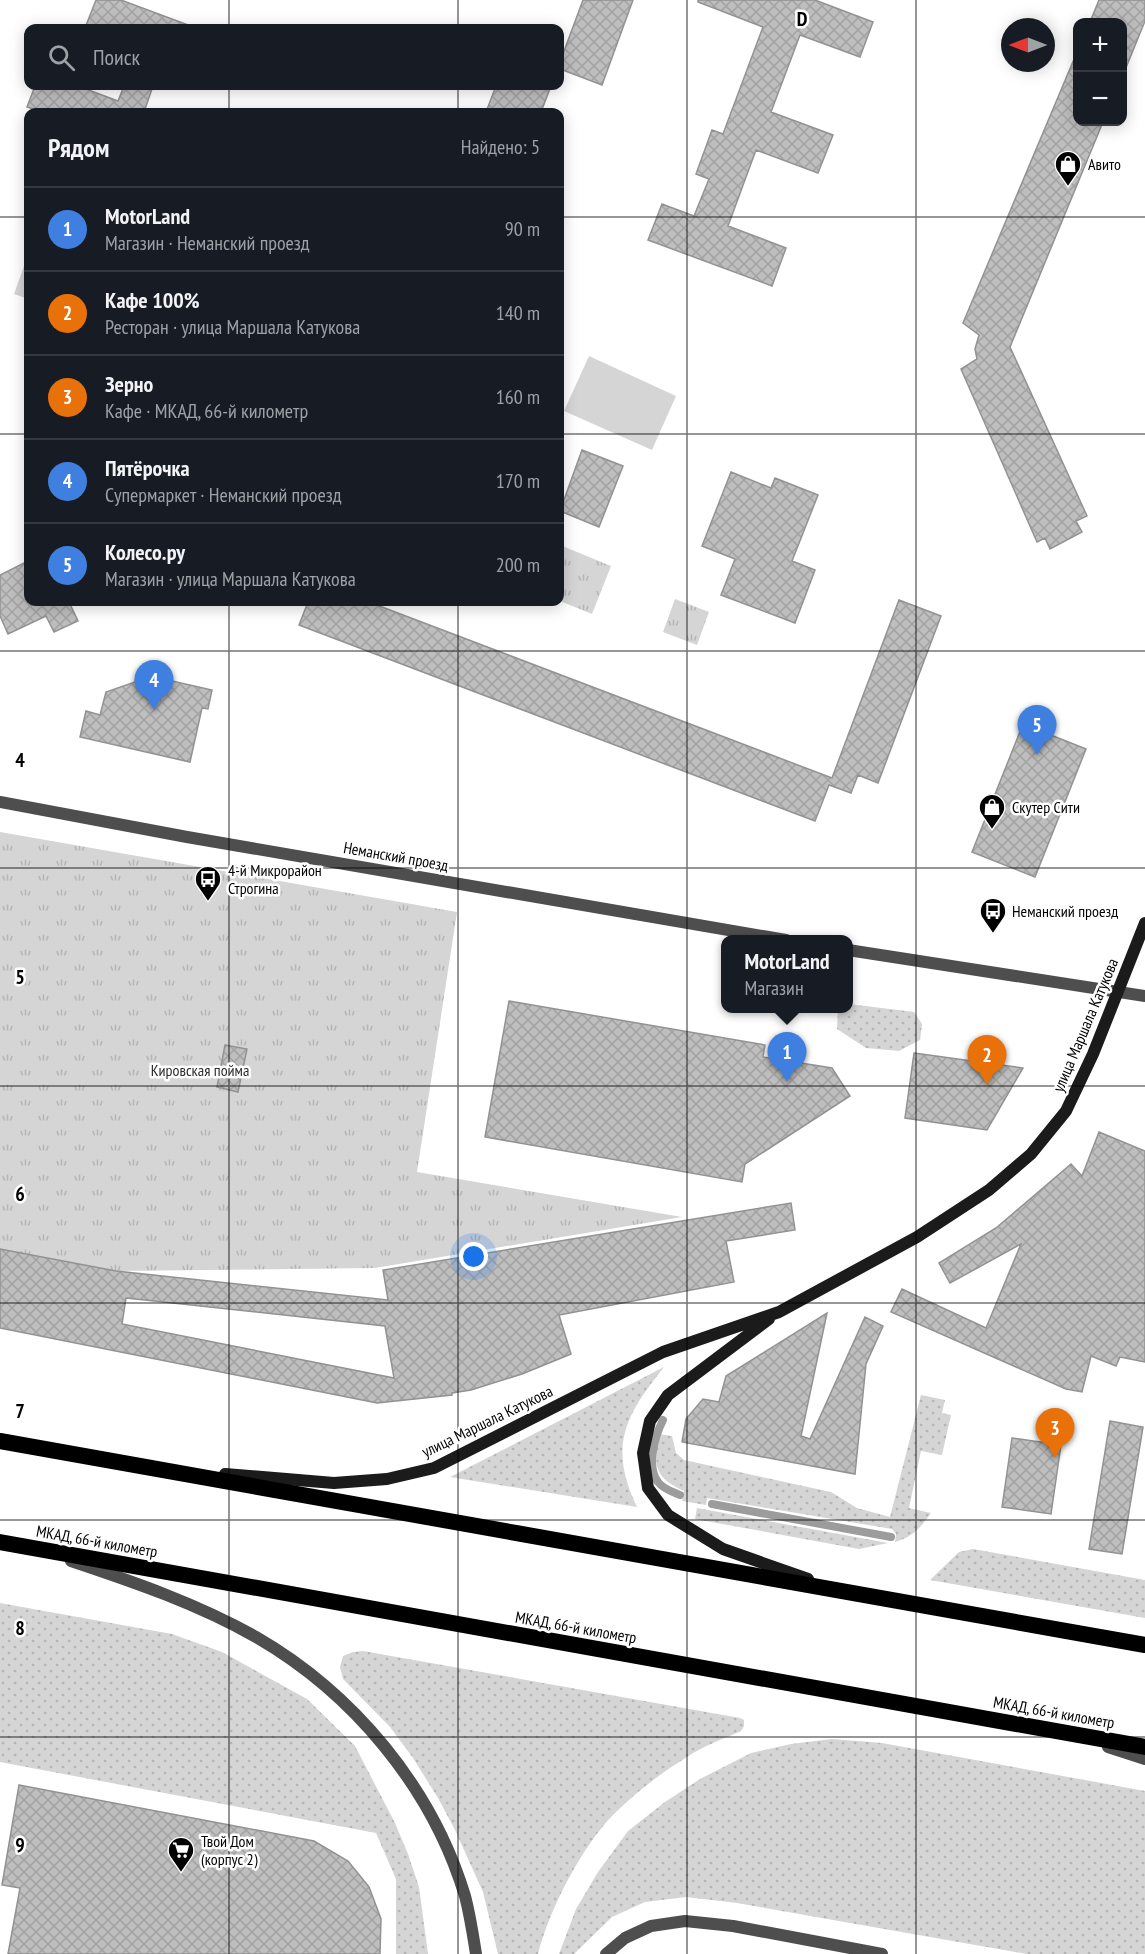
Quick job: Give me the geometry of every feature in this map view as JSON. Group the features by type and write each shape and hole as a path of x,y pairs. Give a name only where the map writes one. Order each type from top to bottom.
{"highway":[{"path":"0,1441 1145,1645"},
{"name":"МКАД, 66-й километр","path":"0,1542 1145,1747"}],"main road":[{"name":"улица Маршала Катукова","path":"840,1590 723,1549 668,1515 648,1488 643,1453 650,1421 668,1395 779,1312 917,1238 989,1190 1031,1154 1066,1112 1081,1082 1145,923"},
{"name":"улица Маршала Катукова","path":"156,1468 334,1483 387,1479 434,1468 663,1352 779,1312"}],"street":[{"name":"Неманский проезд","path":"0,802 187,837 763,935"},
{"path":"853,951 1145,996"},
{"path":"39,1549 149,1587 212,1615 256,1637 327,1686 376,1735 424,1804 456,1870 465,1898 476,1954"},
{"path":"1035,1727 1145,1759"},
{"path":"606,1954 625,1938 651,1926 685,1921 733,1926 882,1954"}],"green space":[{"path":"24,266 24,298 14,294"},
{"path":"589,356 676,396 652,450 564,411"},
{"path":"564,547 611,566 592,614 564,603"},
{"path":"675,599 709,612 697,645 663,632"},
{"name":"Кировская пойма","path":"0,832 457,912 417,1172 682,1217 375,1268 116,1271 0,1249"},
{"path":"853,1004 914,1012 922,1024 920,1040 899,1051 866,1048 837,1029 838,1013 853,1013"},
{"path":"664,1367 639,1401 625,1433 624,1466 628,1485 637,1507 450,1477"},
{"path":"921,1395 945,1400 942,1413 951,1415 942,1455 921,1451 909,1508 931,1513 916,1531 895,1542 896,1534 892,1529 707,1498 706,1505 682,1501 684,1491 666,1481 658,1469 656,1454 659,1434 672,1436 676,1453 684,1460 831,1492 857,1508 890,1517"},
{"path":"697,1508 888,1543 859,1549 695,1519"},
{"path":"973,1549 1145,1580 1145,1618 930,1580 959,1552"},
{"path":"0,1603 172,1634 222,1652 307,1699 355,1746 395,1823 419,1887 428,1954 396,1954 396,1879 376,1833 0,1762"},
{"path":"363,1651 740,1718 744,1720 744,1726 741,1731 700,1749 668,1770 640,1791 602,1827 568,1879 550,1918 538,1954 498,1954 483,1892 438,1798 390,1727 343,1679 340,1667 343,1656"},
{"path":"832,1739 882,1743 1145,1791 1145,1954 1027,1954 737,1903 686,1897 645,1902 612,1917 574,1954 559,1954 576,1909 598,1872 628,1831 665,1802 700,1779 751,1753 791,1744"}],"building":[{"path":"96,0 121,0 186,24 87,24"},
{"path":"583,0 633,0 602,85 564,71 564,51"},
{"path":"698,0 815,0 873,22 860,57 800,35 771,112 833,135 818,173 756,150 728,226 786,248 772,286 648,240 662,204 694,216 709,179 696,174 712,130 723,134 763,27 698,2"},
{"path":"1099,0 1145,0 1145,21 1127,65 1127,18 1092,18"},
{"path":"1073,62 1073,126 1101,126 1010,347 1087,516 1076,521 1082,532 1050,549 1045,538 1037,542 961,369 977,359 975,349 979,335 963,323"},
{"path":"33,90 89,90 118,101 122,90 152,90 145,108 27,107"},
{"path":"494,90 549,90 543,108 488,108"},
{"path":"582,450 623,466 599,527 564,513 564,500"},
{"path":"731,472 771,488 775,478 818,495 792,561 815,570 795,623 721,595 735,559 702,546"},
{"path":"24,563 24,606 71,606 78,621 54,632 46,616 8,634 0,616 0,575"},
{"path":"899,600 941,616 878,783 858,775 851,793 829,785 815,821 299,625 306,606 380,606 832,778"},
{"path":"137,673 212,690 208,709 202,708 190,762 80,737 86,711 100,715 106,692 135,682"},
{"path":"1023,724 1086,749 1035,877 972,852"},
{"path":"509,1001 765,1045 763,1057 832,1068 850,1096 745,1164 742,1182 485,1137"},
{"path":"225,1045 247,1049 238,1092 217,1087"},
{"path":"914,1053 1023,1068 987,1130 905,1118"},
{"path":"1099,1132 1145,1151 1145,1362 1120,1357 1116,1366 1091,1356 1082,1392 1066,1389 891,1312 902,1289 986,1328 1021,1244 950,1283 939,1263 996,1228 1071,1164 1082,1176"},
{"path":"791,1203 795,1230 726,1241 734,1282 559,1315 571,1354 522,1374 471,1390 452,1393 452,1395 377,1403 0,1328 0,1249 116,1271 388,1300 383,1270","holes":["126,1298 385,1326 394,1378 122,1324"]},
{"path":"827,1313 801,1436 810,1439 865,1317 883,1326 866,1364 855,1474 682,1442 686,1419 703,1399 719,1402 726,1376"},
{"path":"1110,1421 1143,1427 1122,1554 1089,1549"},
{"path":"1012,1438 1061,1445 1051,1514 1002,1507"},
{"name":"Твой Дом (корпус 2)","path":"19,1785 314,1841 348,1861 369,1887 381,1919 380,1954 8,1954 20,1888 2,1885"}],"waterway":[{"path":"663,1420 653,1451 654,1475 660,1484 680,1495"},
{"path":"712,1504 891,1537"}],"place":[{"name":"Авито","path":"1068,187"},
{"name":"Пятёрочка","path":"154,710"},
{"name":"Колесо.ру","path":"1037,755"},
{"name":"Скутер Сити","path":"992,830"},
{"name":"4-й Микрорайон Строгина","path":"208,902"},
{"name":"Неманский проезд","path":"993,934"},
{"name":"MotorLand","path":"787,1082"},
{"name":"Кафе 100%","path":"987,1085"},
{"name":"Зерно","path":"1055,1458"},
{"name":"Твой Дом (корпус 2)","path":"181,1873"}]}
